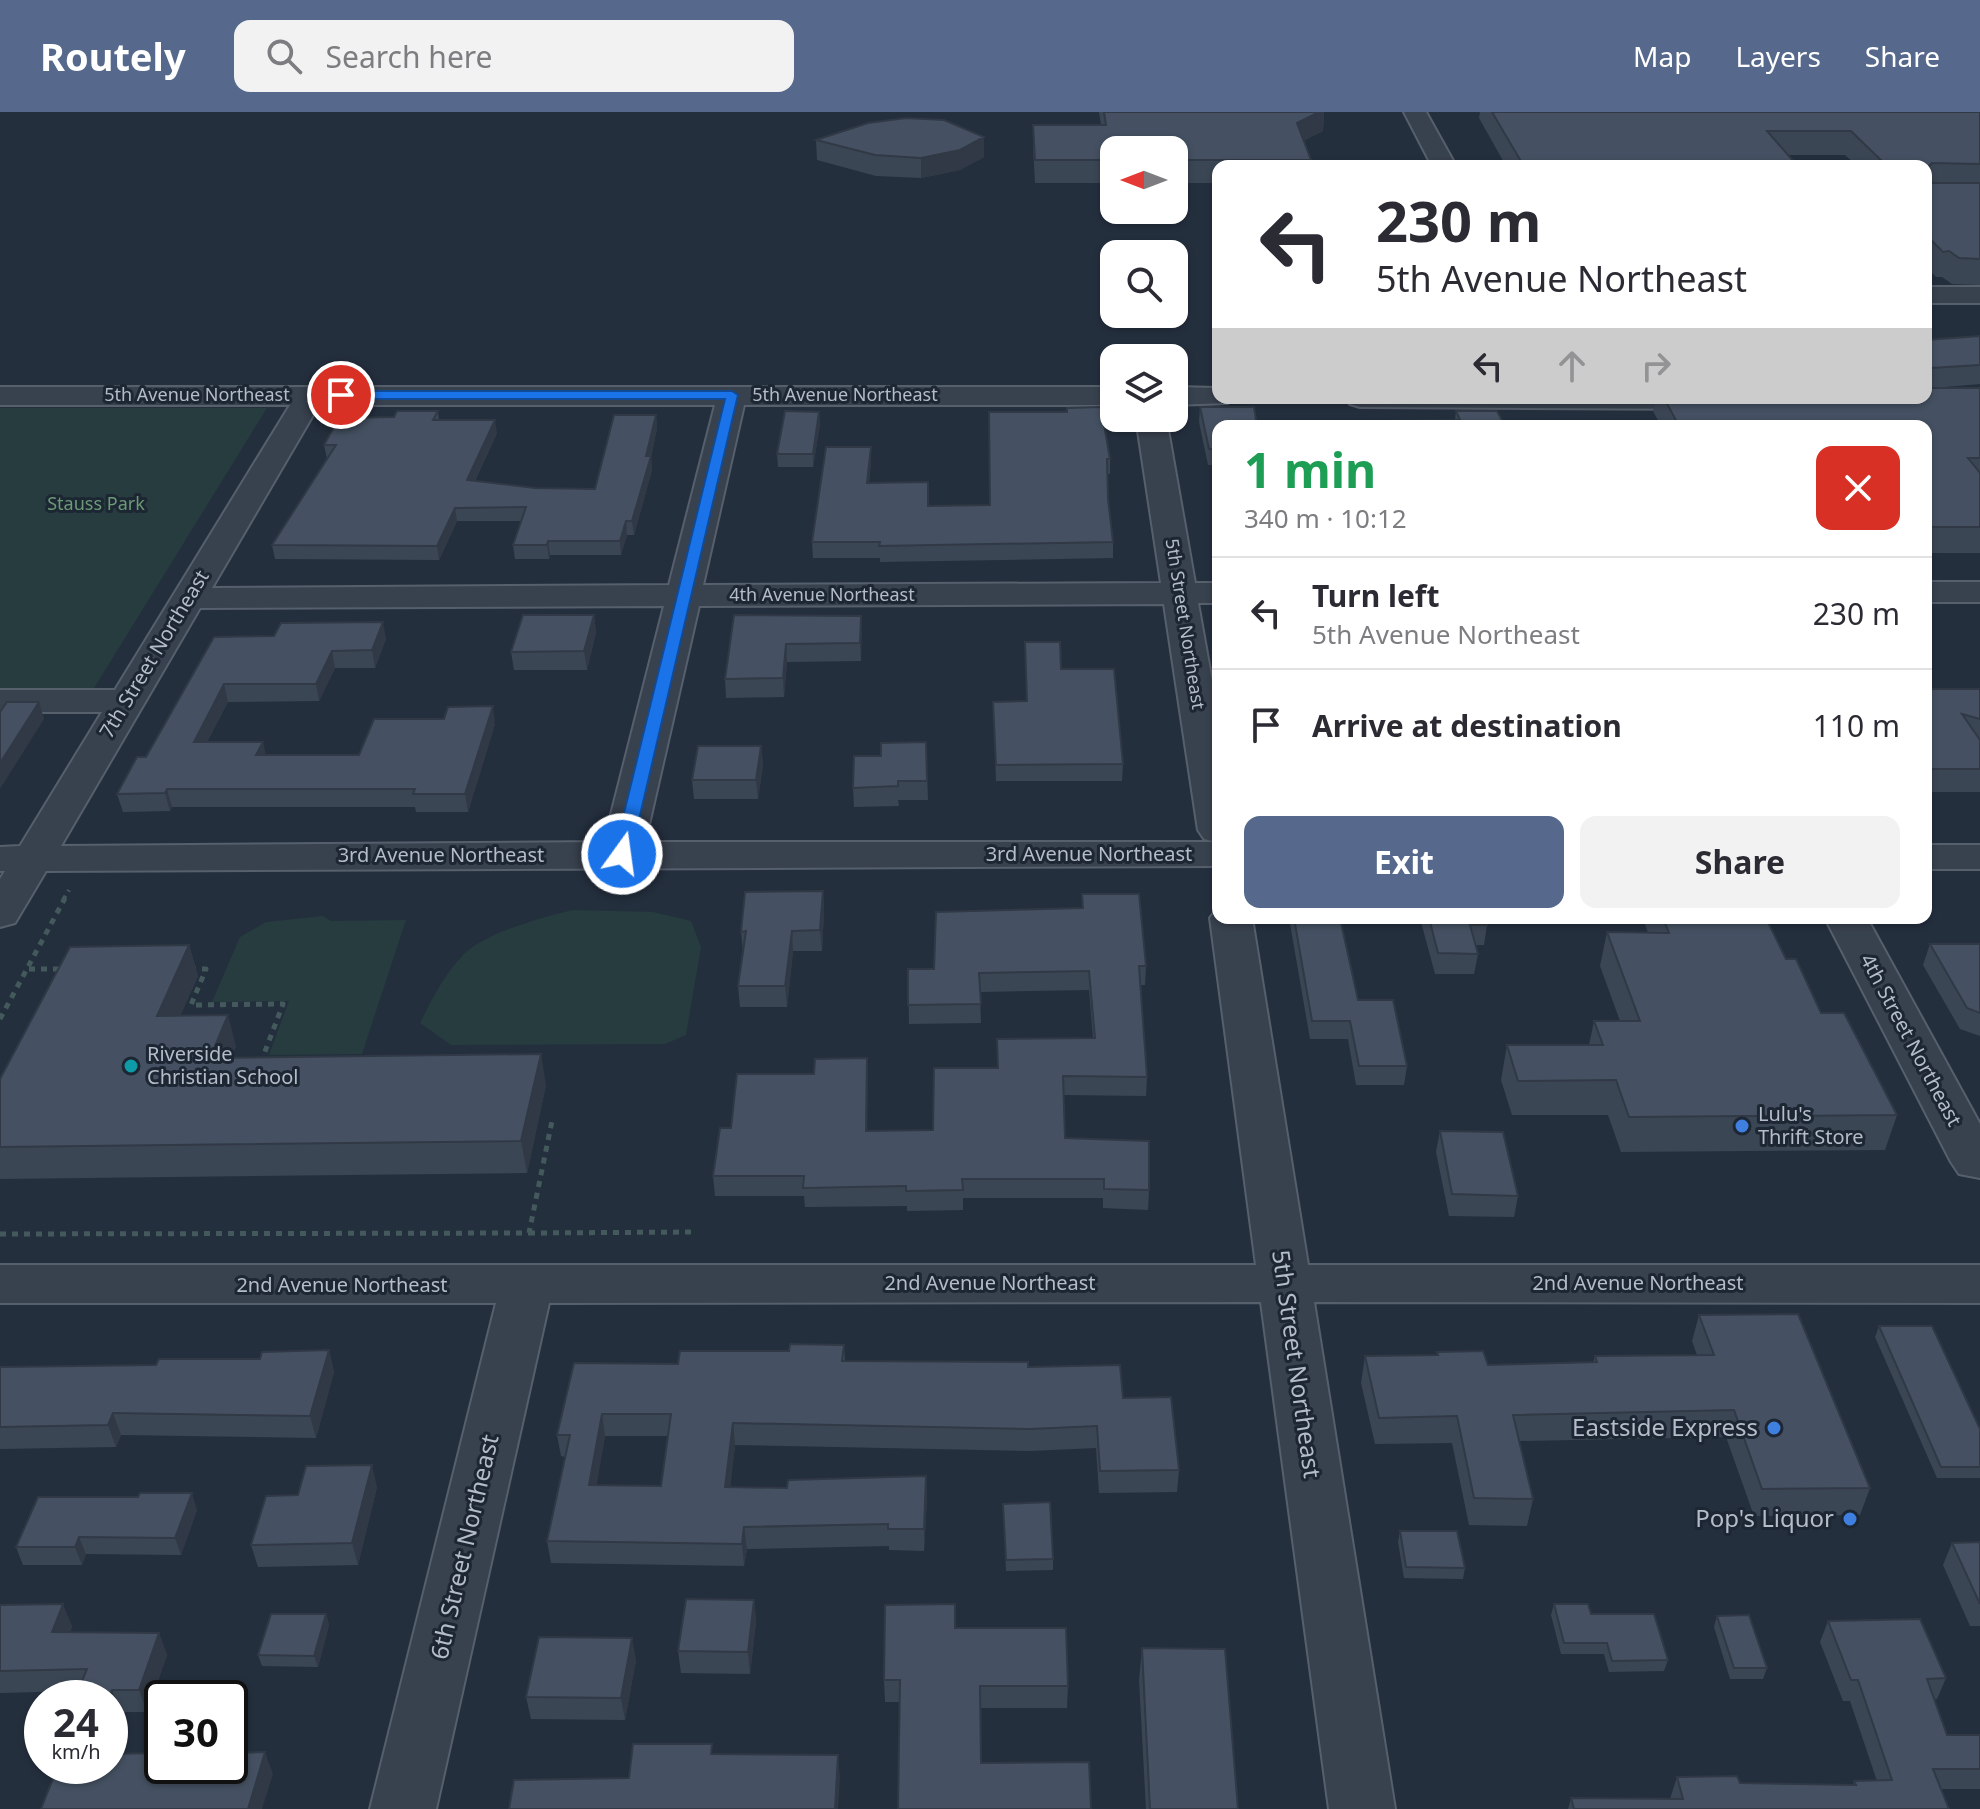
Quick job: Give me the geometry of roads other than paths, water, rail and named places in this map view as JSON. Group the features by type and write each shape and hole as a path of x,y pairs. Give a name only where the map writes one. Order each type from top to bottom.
{"street":[{"path":"1415,112 1441,160"},
{"path":"1932,295 1980,295"},
{"name":"7th Street Northeast","path":"0,914 17,859 126,701 310,395"},
{"path":"622,854 732,395"},
{"name":"5th Avenue Northeast","path":"0,396 1100,396"},
{"path":"1188,396 1212,397"},
{"name":"5th Street Northeast","path":"1153,432 1212,794"},
{"path":"1932,592 1980,592"},
{"name":"4th Avenue Northeast","path":"186,598 1212,593"},
{"path":"0,701 126,701"},
{"name":"3rd Avenue Northeast","path":"17,859 622,854 1212,854"},
{"path":"1932,857 1980,857"},
{"name":"5th Street Northeast","path":"1232,924 1362,1809"},
{"name":"4th Street Northeast","path":"1849,924 1976,1162"},
{"name":"2nd Avenue Northeast","path":"0,1284 528,1259 1283,1281 1980,1284"},
{"name":"6th Street Northeast","path":"403,1809 528,1259"}],"place":[{"name":"Riverside Christian School","path":"131,1066"},
{"name":"Lulu's Thrift Store","path":"1742,1126"},
{"name":"Eastside Express","path":"1774,1428"},
{"name":"Pop's Liquor","path":"1850,1519"}],"park label":[{"name":"Stauss Park","path":"96,504"}]}
